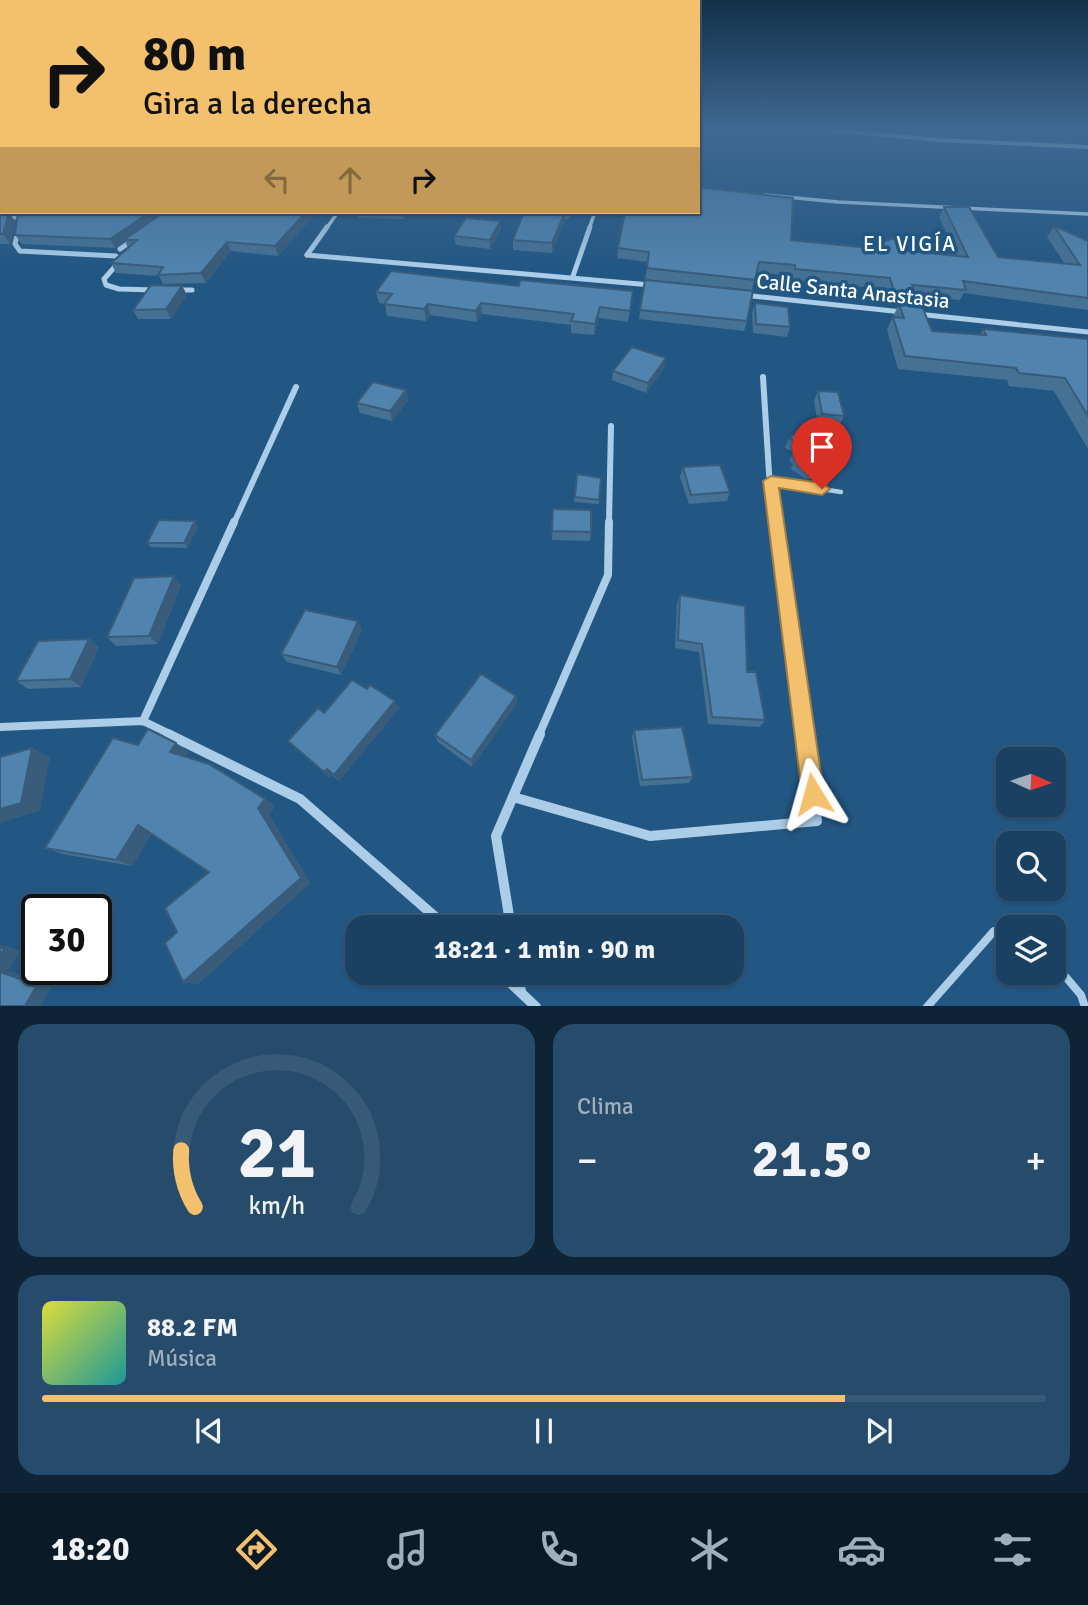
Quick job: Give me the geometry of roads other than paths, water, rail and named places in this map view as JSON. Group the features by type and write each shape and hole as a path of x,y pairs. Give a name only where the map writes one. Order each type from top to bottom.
{"street":[{"path":"762,195 838,202 1088,214"},
{"path":"337,214 307,255 654,285"},
{"path":"573,276 594,214"},
{"path":"0,221 8,216 21,218 15,244 20,251 116,256 118,262 104,279 106,285 119,289 192,290"},
{"path":"120,249 142,234"},
{"name":"Calle Santa Anastasia","path":"735,294 1088,332"},
{"path":"513,797 650,836 817,821 771,481 763,377"},
{"path":"143,721 296,387"},
{"path":"509,915 496,836 608,575 611,426"},
{"path":"0,727 143,721 300,799 433,915"},
{"path":"514,985 536,1006"},
{"path":"521,985 522,992"}],"lane":[{"path":"771,481 841,492"},
{"path":"927,1006 996,931"},
{"path":"1066,977 1081,995 1085,1006"}],"district":[{"name":"EL VIGÍA","path":"910,244"}]}
